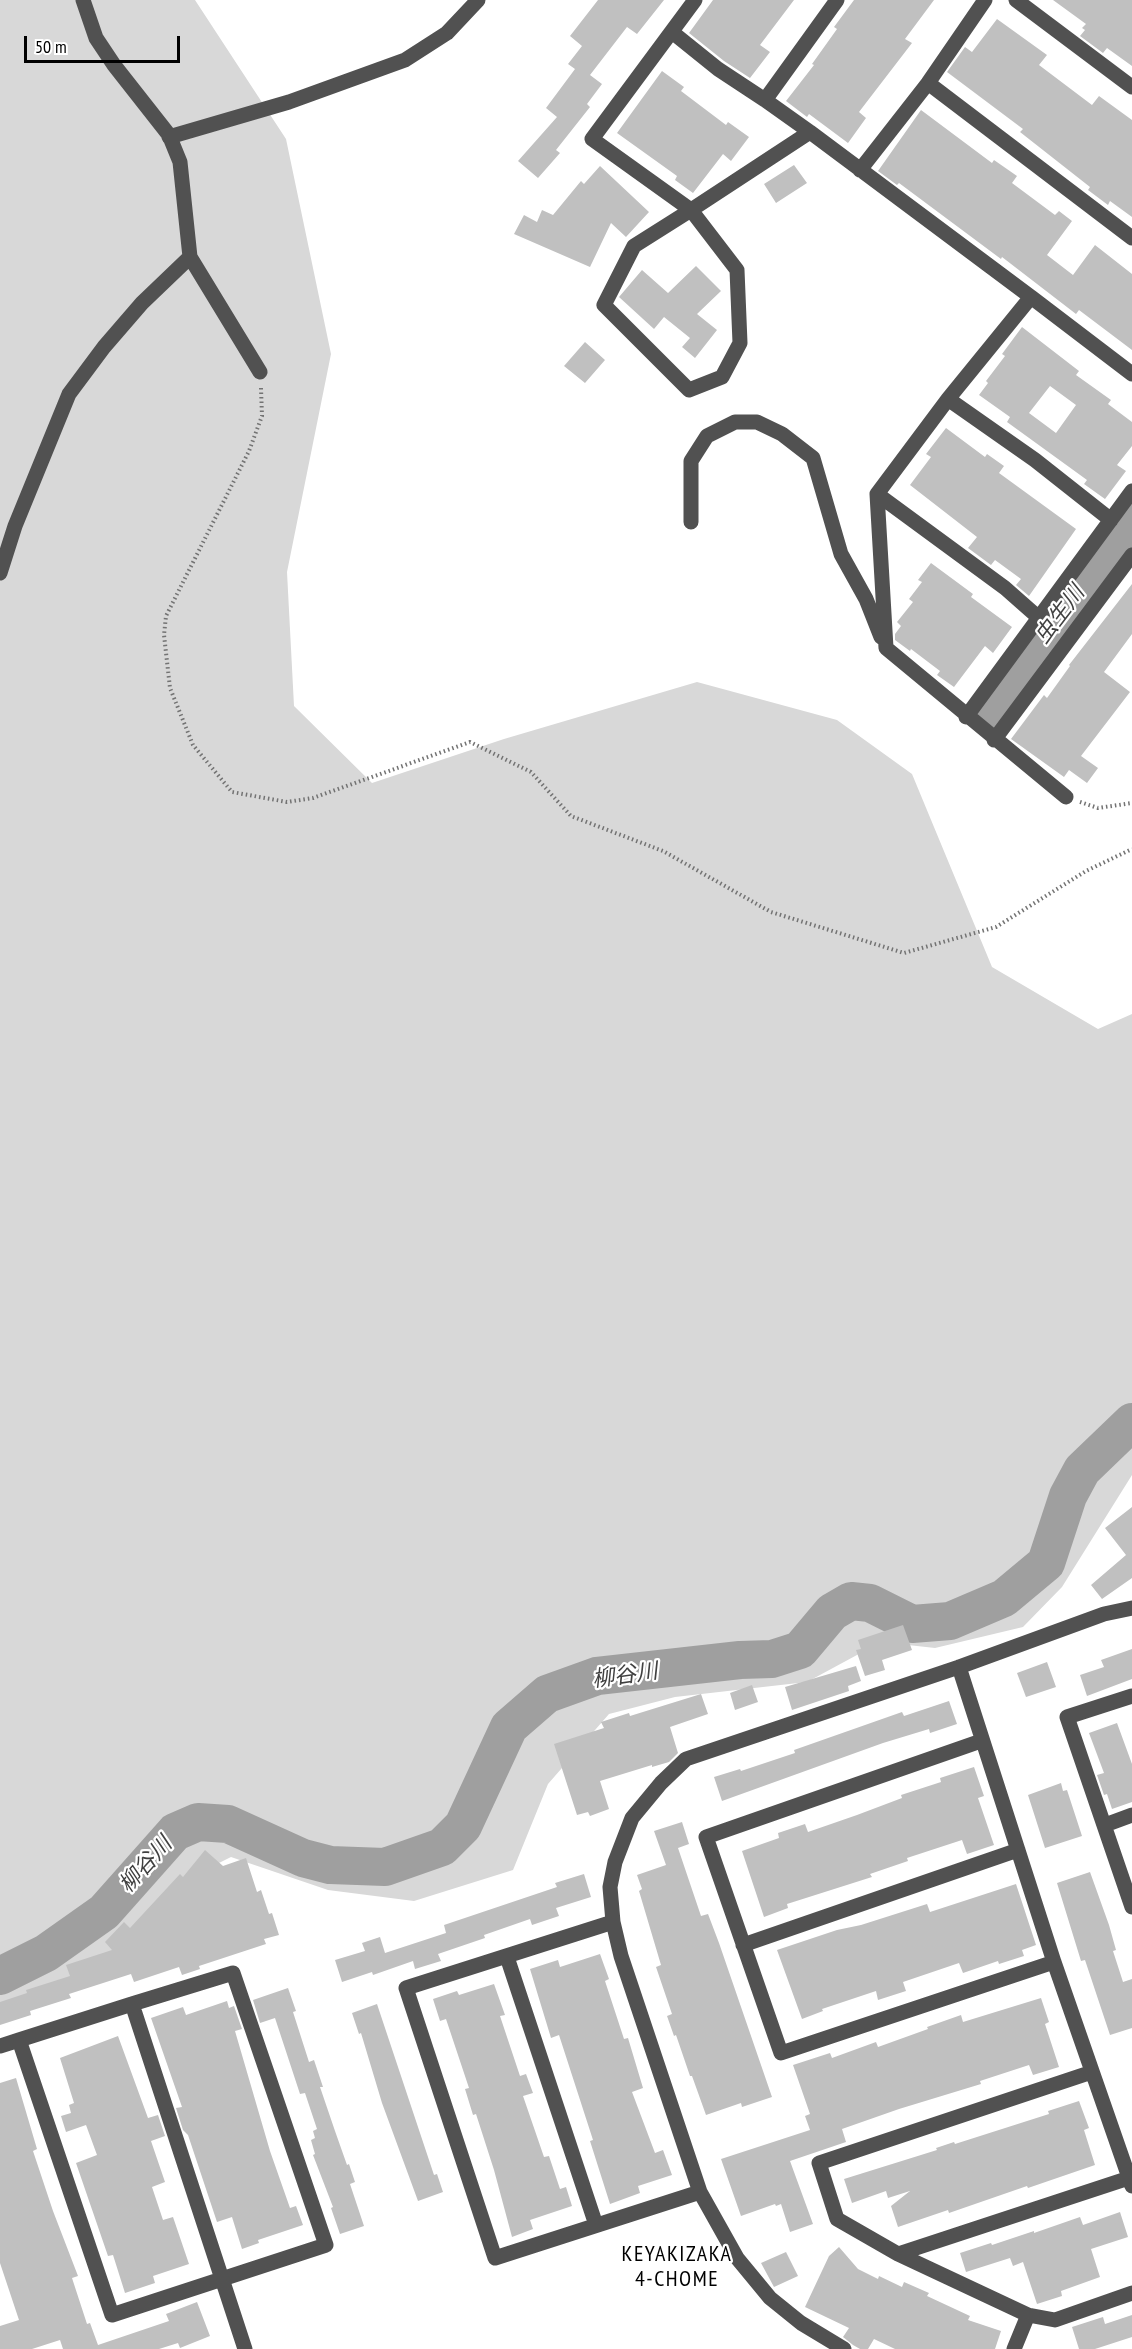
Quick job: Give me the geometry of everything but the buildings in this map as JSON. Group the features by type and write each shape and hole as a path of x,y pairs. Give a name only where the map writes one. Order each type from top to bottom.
{"street":[{"path":"83,0 96,38 169,137 180,162 190,257 261,372"},
{"path":"169,137 289,102 405,60 447,33 478,0"},
{"path":"695,0 592,139 691,210 737,270 740,343 722,377 689,390 604,305 634,246 691,210 810,132"},
{"path":"765,100 837,0"},
{"path":"860,170 928,83 985,0"},
{"path":"1016,0 1132,87"},
{"path":"672,32 718,69 810,132 1132,374"},
{"path":"928,83 1132,238"},
{"path":"0,573 15,526 69,394 104,347 142,303 190,257"},
{"path":"886,648 877,494 948,399 1031,297"},
{"path":"948,399 1035,460 1111,520"},
{"path":"691,522 691,461 707,436 735,422 758,422 782,434 813,458 841,554 866,599 886,648 1066,798"},
{"path":"966,717 1132,491"},
{"path":"877,494 1005,588 1039,618"},
{"path":"994,740 1132,555"},
{"path":"844,2349 801,2323 770,2298 736,2258 700,2192 621,1956 612,1922 610,1887 615,1862 632,1818 661,1783 686,1759 959,1667 1104,1614 1132,1608"},
{"path":"898,2254 1131,2182 1054,1962 981,1742 959,1667"},
{"path":"1132,1696 1067,1717 1132,1907"},
{"path":"981,1742 706,1837 781,2053 1054,1962"},
{"path":"1105,1825 1132,1815"},
{"path":"743,1945 1018,1850"},
{"path":"612,1922 406,1988 495,2258 700,2192"},
{"path":"507,1957 596,2225"},
{"path":"0,2046 233,1973 326,2245 112,2315 20,2040"},
{"path":"132,2004 245,2349"},
{"path":"1092,2072 819,2163 837,2219 898,2254 1028,2315 1055,2320 1132,2293"},
{"path":"1014,2349 1028,2315"}],"path":[{"path":"261,372 262,416 249,451 166,616 164,635 170,688 193,746 232,792 287,802 313,798 470,742 531,772 571,816 663,852 771,912 904,953 996,927 1086,871 1132,849"},
{"path":"1066,798 1098,808 1132,803"}],"shaded area":[{"path":"0,0 195,0 286,139 331,354 287,572 294,706 372,783 504,739 697,682 837,720 912,774 992,967 1098,1029 1132,1014 1132,1475 1062,1587 1023,1627 935,1648 881,1642 807,1682 675,1697 609,1714 548,1784 513,1870 414,1901 328,1890 231,1857 187,1879 94,1972 0,2015"}],"waterway":[{"name":"虫生川","path":"989,711 1132,518"},
{"name":"柳谷川","path":"0,1976 46,1953 104,1912 175,1832 198,1822 228,1824 303,1858 330,1865 385,1867 442,1847 463,1826 509,1727 547,1694 597,1676 740,1660 772,1659 800,1650 832,1612 851,1601 870,1603 912,1624 950,1621 1004,1598 1046,1563 1068,1496 1082,1470 1132,1422"}],"district":[{"name":"KEYAKIZAKA 4-CHOME","path":"677,2268"}]}
